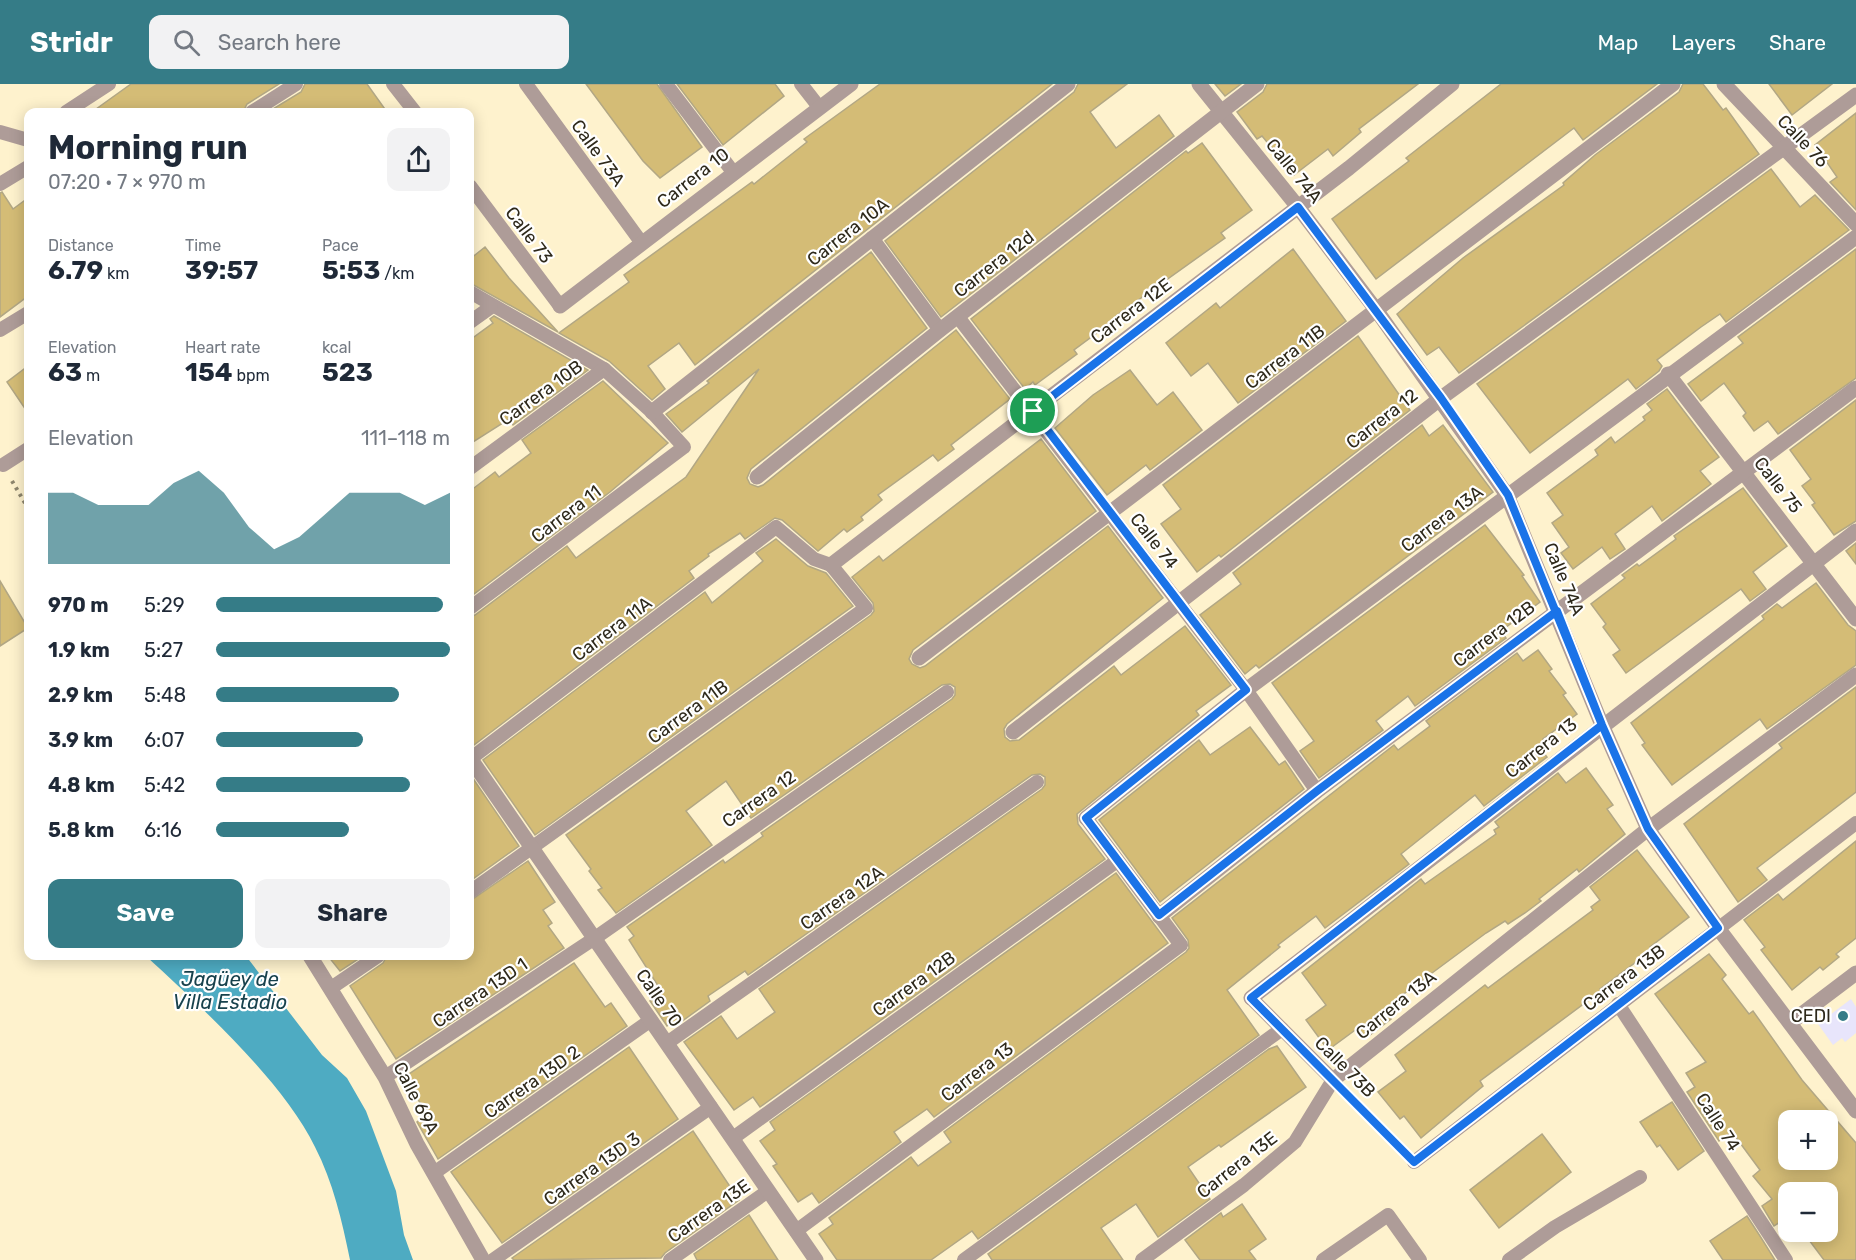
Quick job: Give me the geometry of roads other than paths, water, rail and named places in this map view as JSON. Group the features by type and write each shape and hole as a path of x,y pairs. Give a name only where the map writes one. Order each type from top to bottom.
{"street":[{"name":"Carrera 10","path":"560,306 851,84"},
{"name":"Carrera 10A","path":"652,412 1068,84"},
{"name":"Calle 74A","path":"1199,84 1298,207 1377,311 1508,495 1602,725 1648,829 1718,928 1856,1112"},
{"name":"Carrera 12d","path":"757,477 940,330 1257,84"},
{"name":"Carrera 12E","path":"831,565 1298,207 1452,84"},
{"name":"Carrera 11B","path":"919,658 1110,515 1673,84"},
{"name":"Calle 76","path":"1724,84 1856,224"},
{"name":"Carrera 12","path":"1013,732 1441,398 1856,95"},
{"name":"Carrera 13A","path":"1086,818 1246,690 1668,374 1856,237"},
{"name":"Calle 75","path":"1668,374 1856,619"},
{"name":"Carrera 12B","path":"1159,915 1317,791 1856,387"},
{"name":"Carrera 13","path":"1251,998 1856,531"},
{"name":"Carrera 13A","path":"1333,1080 1648,829 1856,675"},
{"name":"Calle 70","path":"474,768 533,848 816,1260"},
{"name":"Calle 69A","path":"313,960 385,1077 434,1173 483,1260"},
{"path":"1790,1023 1856,973"}],"lane":[{"path":"72,108 109,84"},
{"path":"262,108 296,84"},
{"path":"393,84 412,108"},
{"name":"Calle 73A","path":"526,84 641,242"},
{"path":"666,84 733,172"},
{"path":"801,84 819,108"},
{"path":"0,132 24,138"},
{"path":"0,184 24,169"},
{"name":"Calle 73","path":"474,191 560,306"},
{"path":"872,238 940,330"},
{"path":"474,295 491,307 604,369 652,412"},
{"path":"474,319 491,307"},
{"path":"0,330 24,316"},
{"name":"Calle 74","path":"958,317 1033,411 1110,515 1246,690 1317,791"},
{"name":"Carrera 10B","path":"474,465 604,369"},
{"name":"Carrera 11","path":"474,605 684,447 652,412"},
{"path":"3,465 24,452"},
{"name":"Carrera 11A","path":"474,763 776,527 814,559 831,565"},
{"name":"Carrera 11B","path":"474,889 866,608 831,565"},
{"name":"Carrera 12","path":"595,938 947,692"},
{"name":"Carrera 12A","path":"667,1043 1037,782"},
{"path":"1086,818 1159,915"},
{"name":"Carrera 13B","path":"1414,1162 1856,823"},
{"name":"Carrera 12B","path":"733,1138 1117,861"},
{"name":"Carrera 13","path":"796,1230 1181,945 1159,915"},
{"name":"Carrera 13D 1","path":"385,1077 595,938"},
{"path":"331,988 372,960"},
{"name":"Calle 73B","path":"1251,998 1333,1080"},
{"name":"Calle 74","path":"1618,1004 1682,1097 1786,1260"},
{"name":"Carrera 13D 2","path":"434,1173 651,1020"},
{"path":"964,1260 1282,1029"},
{"name":"Carrera 13E","path":"1142,1260 1244,1185 1296,1142 1333,1080"},
{"name":"Carrera 13D 3","path":"493,1260 711,1107"},
{"path":"1509,1260 1555,1227 1640,1177"},
{"name":"Carrera 13E","path":"670,1260 768,1191"},
{"path":"1323,1260 1388,1215 1420,1260"}],"water":[{"name":"Jagüey de Villa Estadio","path":"150,960 249,960 322,1055 347,1078 366,1111 396,1191 404,1235 413,1260 350,1260 332,1188 315,1147 301,1122 283,1096 239,1045"}],"place":[{"name":"CEDI","path":"1843,1016"}]}
